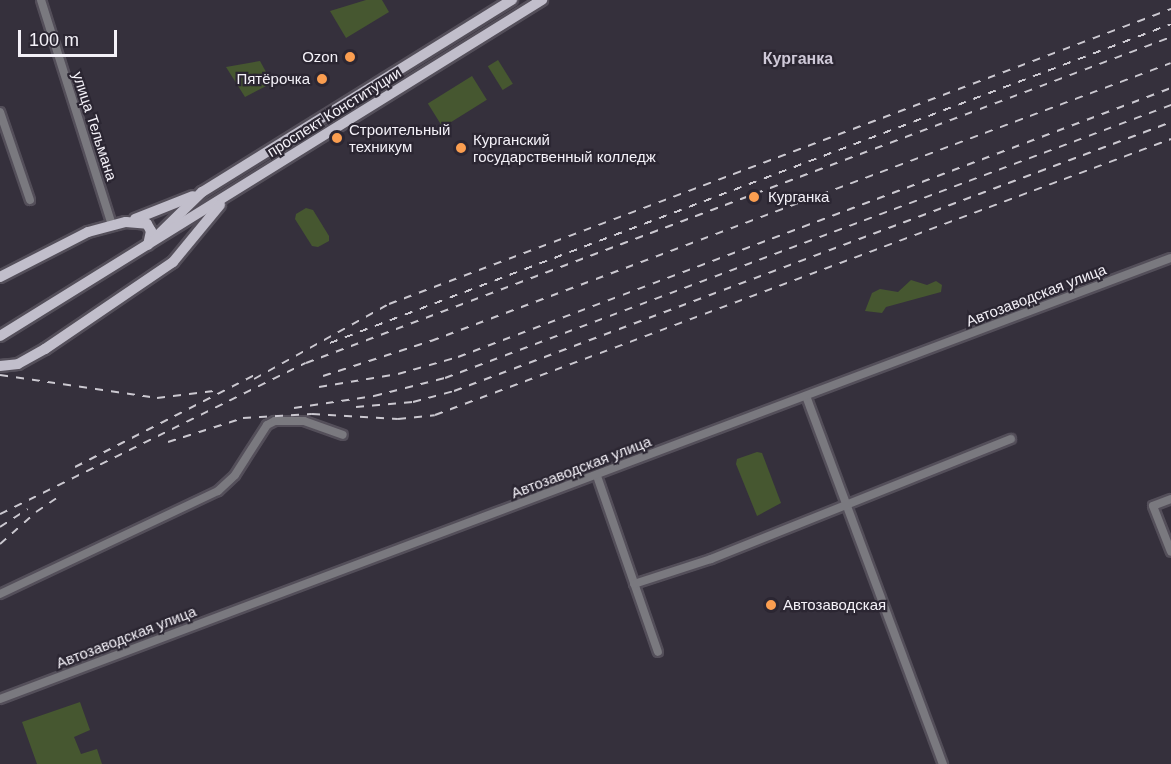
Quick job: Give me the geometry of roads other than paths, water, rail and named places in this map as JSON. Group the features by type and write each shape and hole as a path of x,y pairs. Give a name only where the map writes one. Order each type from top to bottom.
{"main road":[{"name":"проспект Конституции","path":"145,247 202,192 512,0"},
{"name":"проспект Конституции","path":"0,336 542,0"},
{"path":"246,166 256,179"},
{"path":"0,277 76,237 126,222 202,192"},
{"path":"0,366 18,364 45,349 180,257 224,199"},
{"path":"126,222 147,224 151,231 145,247"}],"street":[{"name":"улица Тельмана","path":"41,0 112,225"},
{"path":"0,112 30,200"},
{"name":"Автозаводская улица","path":"0,699 1171,258"},
{"path":"806,396 849,505 943,764"},
{"path":"0,594 218,491 235,475 267,425 275,421 304,421 343,435"},
{"path":"634,585 849,505 1011,439"},
{"path":"597,476 658,652"},
{"path":"1171,499 1153,506 1171,552"}],"railway":[{"path":"254,379 389,304 1171,9"},
{"path":"330,343 1171,24"},
{"path":"0,514 306,363 1171,37"},
{"path":"323,376 431,341 1171,63"},
{"path":"319,387 398,374 458,357 1171,88"},
{"path":"294,408 374,396 445,378 1171,105"},
{"path":"356,407 413,402 454,391 1171,122"},
{"path":"168,442 243,418 312,414 398,419 435,415 1171,139"},
{"path":"75,467 259,373"},
{"path":"0,375 157,398 214,391"},
{"path":"0,544 36,512 60,496"},
{"path":"0,527 28,509"}],"place":[{"name":"Ozon","path":"350,57"},
{"name":"Пятёрочка","path":"322,79"},
{"name":"Строительный техникум","path":"337,138"},
{"name":"Курганский государственный колледж","path":"461,148"},
{"name":"Курганка","path":"754,197"},
{"name":"Автозаводская","path":"771,605"}],"district":[{"name":"Курганка","path":"798,59"}]}
